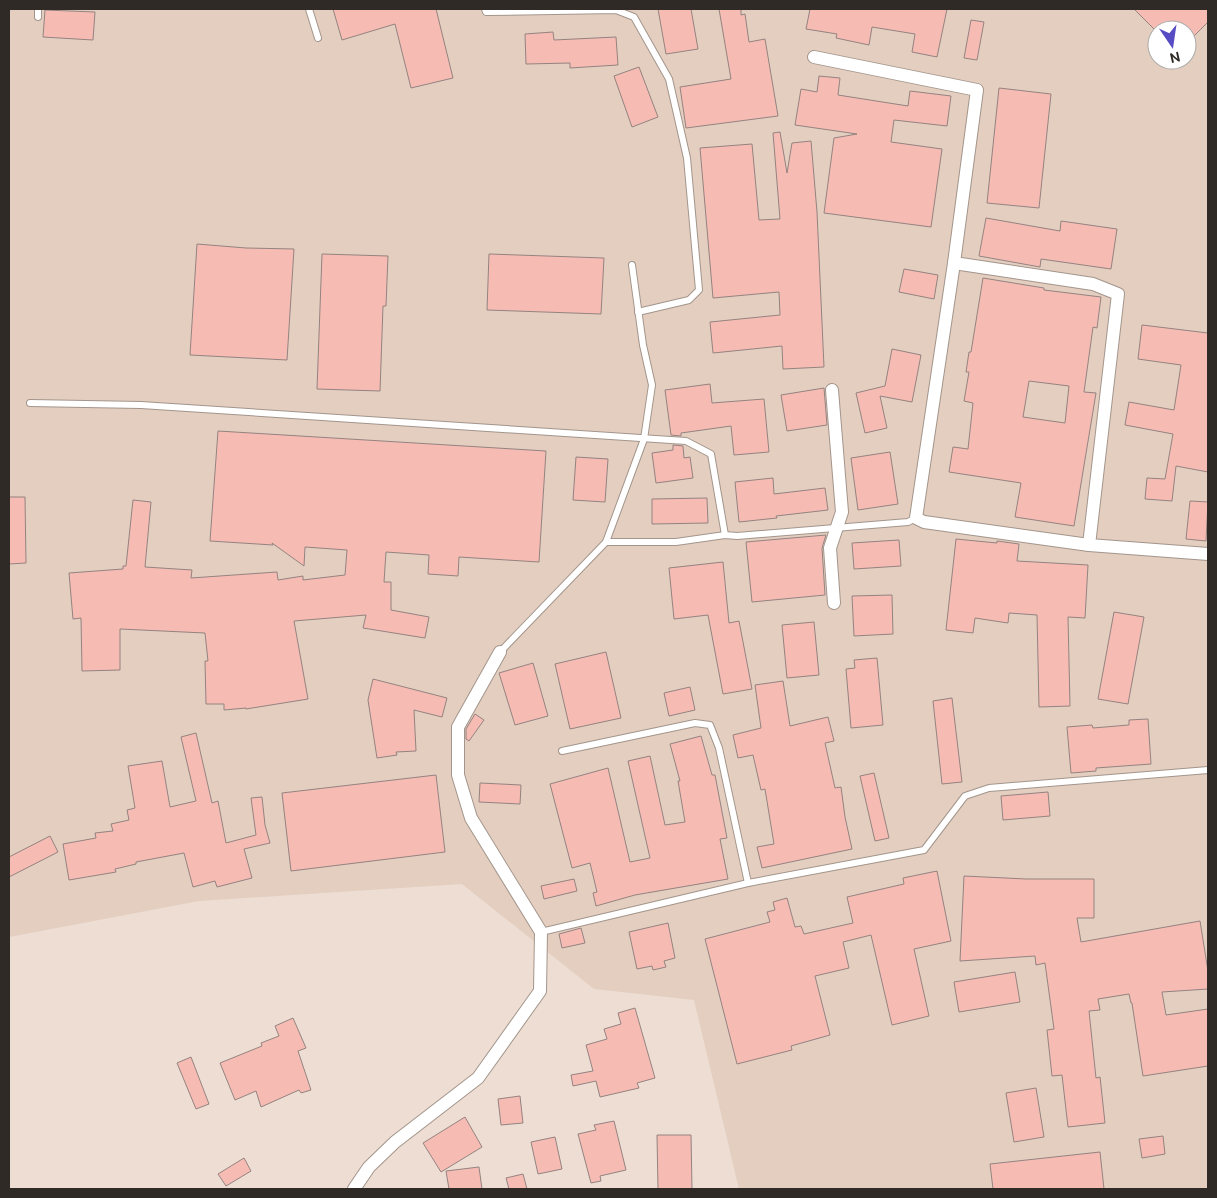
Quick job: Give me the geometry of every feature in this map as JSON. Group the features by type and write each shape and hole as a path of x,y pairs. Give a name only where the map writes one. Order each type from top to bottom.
{"street":[{"path":"814,57 977,90 954,263 916,518 924,522 1089,545 1208,554"},
{"path":"954,263 1093,284 1118,294 1089,545"},
{"path":"832,390 842,512 830,548 834,603"},
{"path":"354,1189 369,1167 395,1142 478,1078 540,991 541,932 471,818 458,775 458,727 500,652"}],"lane":[{"path":"38,9 38,16"},
{"path":"309,9 318,38"},
{"path":"485,9 486,12 616,10 634,17 669,79 687,158 699,290 689,300 638,312"},
{"path":"500,652 606,542 644,439 652,384 643,345 632,265"},
{"path":"30,403 141,405 686,442 711,454 725,534"},
{"path":"606,542 676,542 725,534 737,536 908,522 916,518"},
{"path":"562,751 695,722 710,724 719,748 748,883"},
{"path":"541,932 748,883 924,850 966,796 989,788 1208,770"}],"shaded area":[{"path":"9,9 1208,9 1208,1189 739,1189 694,1000 594,989 462,884 199,901 9,937"}],"building":[{"path":"333,9 436,9 453,78 411,88 395,24 342,40"},
{"path":"658,9 691,9 698,49 666,54"},
{"path":"719,9 741,9 741,15 745,14 749,42 765,39 778,116 686,128 680,87 731,79"},
{"path":"810,9 947,9 937,57 912,52 915,34 872,27 869,45 836,38 837,34 806,29"},
{"path":"1134,9 1208,9 1208,22 1197,33 1197,20 1147,20 1147,22"},
{"path":"45,10 95,12 93,40 43,37"},
{"path":"971,20 984,22 977,60 964,58"},
{"path":"553,32 554,40 616,37 618,65 570,68 570,63 526,64 525,34"},
{"path":"639,67 658,117 632,127 614,76"},
{"path":"819,76 840,78 838,95 908,106 910,91 951,96 947,126 894,120 891,142 942,149 931,227 824,213 834,138 857,134 795,125 801,89 817,92"},
{"path":"999,88 1051,94 1039,208 987,203"},
{"path":"780,132 787,173 792,143 811,141 817,212 824,367 783,369 782,346 713,353 710,322 780,315 779,292 713,298 700,148 752,144 759,220 780,219 773,133"},
{"path":"986,218 1060,231 1061,221 1117,229 1111,269 1041,259 1040,267 979,256"},
{"path":"197,244 294,249 287,360 190,355"},
{"path":"322,254 388,256 386,306 383,306 380,391 317,389"},
{"path":"489,254 604,258 601,314 487,310"},
{"path":"904,269 938,275 934,299 899,292"},
{"path":"983,278 1044,288 1044,290 1101,297 1097,328 1093,327 1084,392 1096,393 1074,526 1015,517 1021,483 949,472 953,447 968,449 973,403 964,401 969,372 966,372 969,352 971,352","holes":["1029,381 1069,386 1065,423 1023,417"]},
{"path":"1142,325 1208,333 1208,472 1176,466 1172,501 1145,499 1147,478 1165,479 1173,434 1125,425 1129,402 1174,410 1181,365 1138,359"},
{"path":"892,349 921,355 912,402 880,396 887,428 865,433 856,393 885,386"},
{"path":"710,384 712,403 764,399 769,452 734,455 731,426 681,433 681,436 671,435 665,390"},
{"path":"824,388 827,425 787,431 781,395"},
{"path":"218,431 546,451 539,562 459,557 458,576 428,574 429,555 386,552 384,582 391,582 391,610 429,617 425,638 363,628 366,615 294,621 308,699 246,709 224,710 224,704 206,704 205,661 208,661 205,633 120,629 120,670 82,671 81,618 73,619 69,573 123,569 123,566 126,566 133,500 151,502 145,567 192,570 191,578 277,572 278,580 303,576 303,580 345,575 347,550 305,547 304,566 272,543 273,545 210,541"},
{"path":"673,445 683,446 684,458 690,457 693,478 656,483 652,453 673,450"},
{"path":"890,452 898,504 858,510 851,458"},
{"path":"576,457 608,459 605,502 573,500"},
{"path":"773,478 774,494 825,488 828,510 739,522 735,482"},
{"path":"9,497 25,497 26,563 9,564"},
{"path":"707,498 708,523 652,524 652,499"},
{"path":"1190,501 1208,502 1206,541 1186,539"},
{"path":"826,535 822,548 825,595 752,602 746,542"},
{"path":"956,539 1019,544 1017,561 1088,565 1085,618 1068,617 1070,706 1039,707 1037,615 1009,613 1008,623 975,618 973,633 946,630"},
{"path":"899,540 901,566 854,569 852,543"},
{"path":"723,562 729,623 739,621 752,689 723,694 708,615 674,619 669,568"},
{"path":"892,595 893,634 854,636 852,596"},
{"path":"1114,612 1144,617 1128,704 1098,699"},
{"path":"814,622 819,675 787,678 782,625"},
{"path":"606,652 621,718 570,729 555,664"},
{"path":"877,658 883,725 851,728 846,669 855,668 854,660"},
{"path":"533,663 548,716 515,725 499,673"},
{"path":"373,679 447,698 442,717 414,710 416,751 396,752 397,755 377,758 368,700"},
{"path":"783,681 790,726 828,717 834,741 825,743 835,788 841,787 852,849 762,868 757,847 774,844 765,789 761,790 753,755 738,758 733,735 761,728 755,685"},
{"path":"690,687 695,710 669,716 664,693"},
{"path":"952,698 962,782 942,784 933,701"},
{"path":"475,714 484,720 469,741 466,739 466,729"},
{"path":"1148,719 1151,764 1096,768 1096,771 1071,773 1067,727 1092,725 1093,728 1129,725 1129,720"},
{"path":"196,733 212,803 218,801 226,843 256,835 251,798 262,797 265,825 270,843 244,849 252,878 217,887 215,881 193,887 184,853 136,862 136,864 115,869 116,872 69,880 63,844 96,838 95,833 113,831 111,824 129,820 127,810 135,808 128,766 162,761 170,807 196,801 181,737"},
{"path":"701,736 712,775 715,775 727,838 720,839 728,879 635,895 596,906 593,893 597,892 590,863 572,868 550,784 608,768 630,862 650,858 628,761 650,756 665,825 685,822 678,781 680,781 670,744"},
{"path":"874,773 889,838 875,841 860,776"},
{"path":"436,775 445,852 291,871 282,793"},
{"path":"480,783 521,785 520,804 479,802"},
{"path":"1048,792 1050,816 1003,820 1001,796"},
{"path":"50,836 58,852 9,877 9,857"},
{"path":"937,871 951,941 914,949 929,1016 892,1025 871,935 843,942 849,968 815,976 830,1035 791,1046 792,1050 737,1064 705,939 770,922 767,912 775,910 773,902 787,898 795,927 801,926 804,934 853,923 847,897 904,884 903,878"},
{"path":"964,876 1026,879 1094,879 1094,918 1077,918 1081,942 1200,921 1208,971 1208,989 1162,992 1166,1015 1208,1009 1208,1066 1143,1076 1129,994 1098,999 1100,1010 1089,1011 1096,1078 1100,1077 1105,1123 1068,1127 1062,1075 1052,1076 1047,1030 1054,1029 1045,963 1036,965 1035,956 960,961"},
{"path":"574,879 577,891 544,899 541,886"},
{"path":"668,923 675,958 664,961 666,967 653,970 652,966 637,969 629,932"},
{"path":"581,928 585,943 562,948 559,934"},
{"path":"1015,972 1020,1002 959,1012 954,982"},
{"path":"635,1008 655,1078 637,1083 639,1088 600,1097 596,1081 573,1086 571,1075 593,1071 586,1045 607,1039 604,1029 621,1024 618,1013"},
{"path":"293,1018 306,1048 298,1051 311,1090 301,1093 299,1090 261,1107 256,1091 235,1100 220,1063 262,1046 261,1043 279,1036 275,1026"},
{"path":"191,1057 209,1104 196,1109 177,1063"},
{"path":"1036,1088 1044,1137 1014,1142 1006,1093"},
{"path":"520,1096 523,1123 501,1125 498,1099"},
{"path":"465,1117 482,1147 441,1172 423,1143"},
{"path":"614,1121 626,1170 600,1176 601,1181 591,1183 578,1134 596,1130 594,1125"},
{"path":"657,1135 691,1135 692,1189 658,1189"},
{"path":"1163,1136 1165,1154 1142,1158 1139,1139"},
{"path":"555,1137 562,1169 538,1174 531,1142"},
{"path":"1100,1152 1104,1189 993,1189 990,1164"},
{"path":"244,1158 251,1171 226,1186 218,1174"},
{"path":"479,1167 482,1189 449,1189 446,1171"},
{"path":"523,1174 527,1189 509,1189 506,1178"}]}
